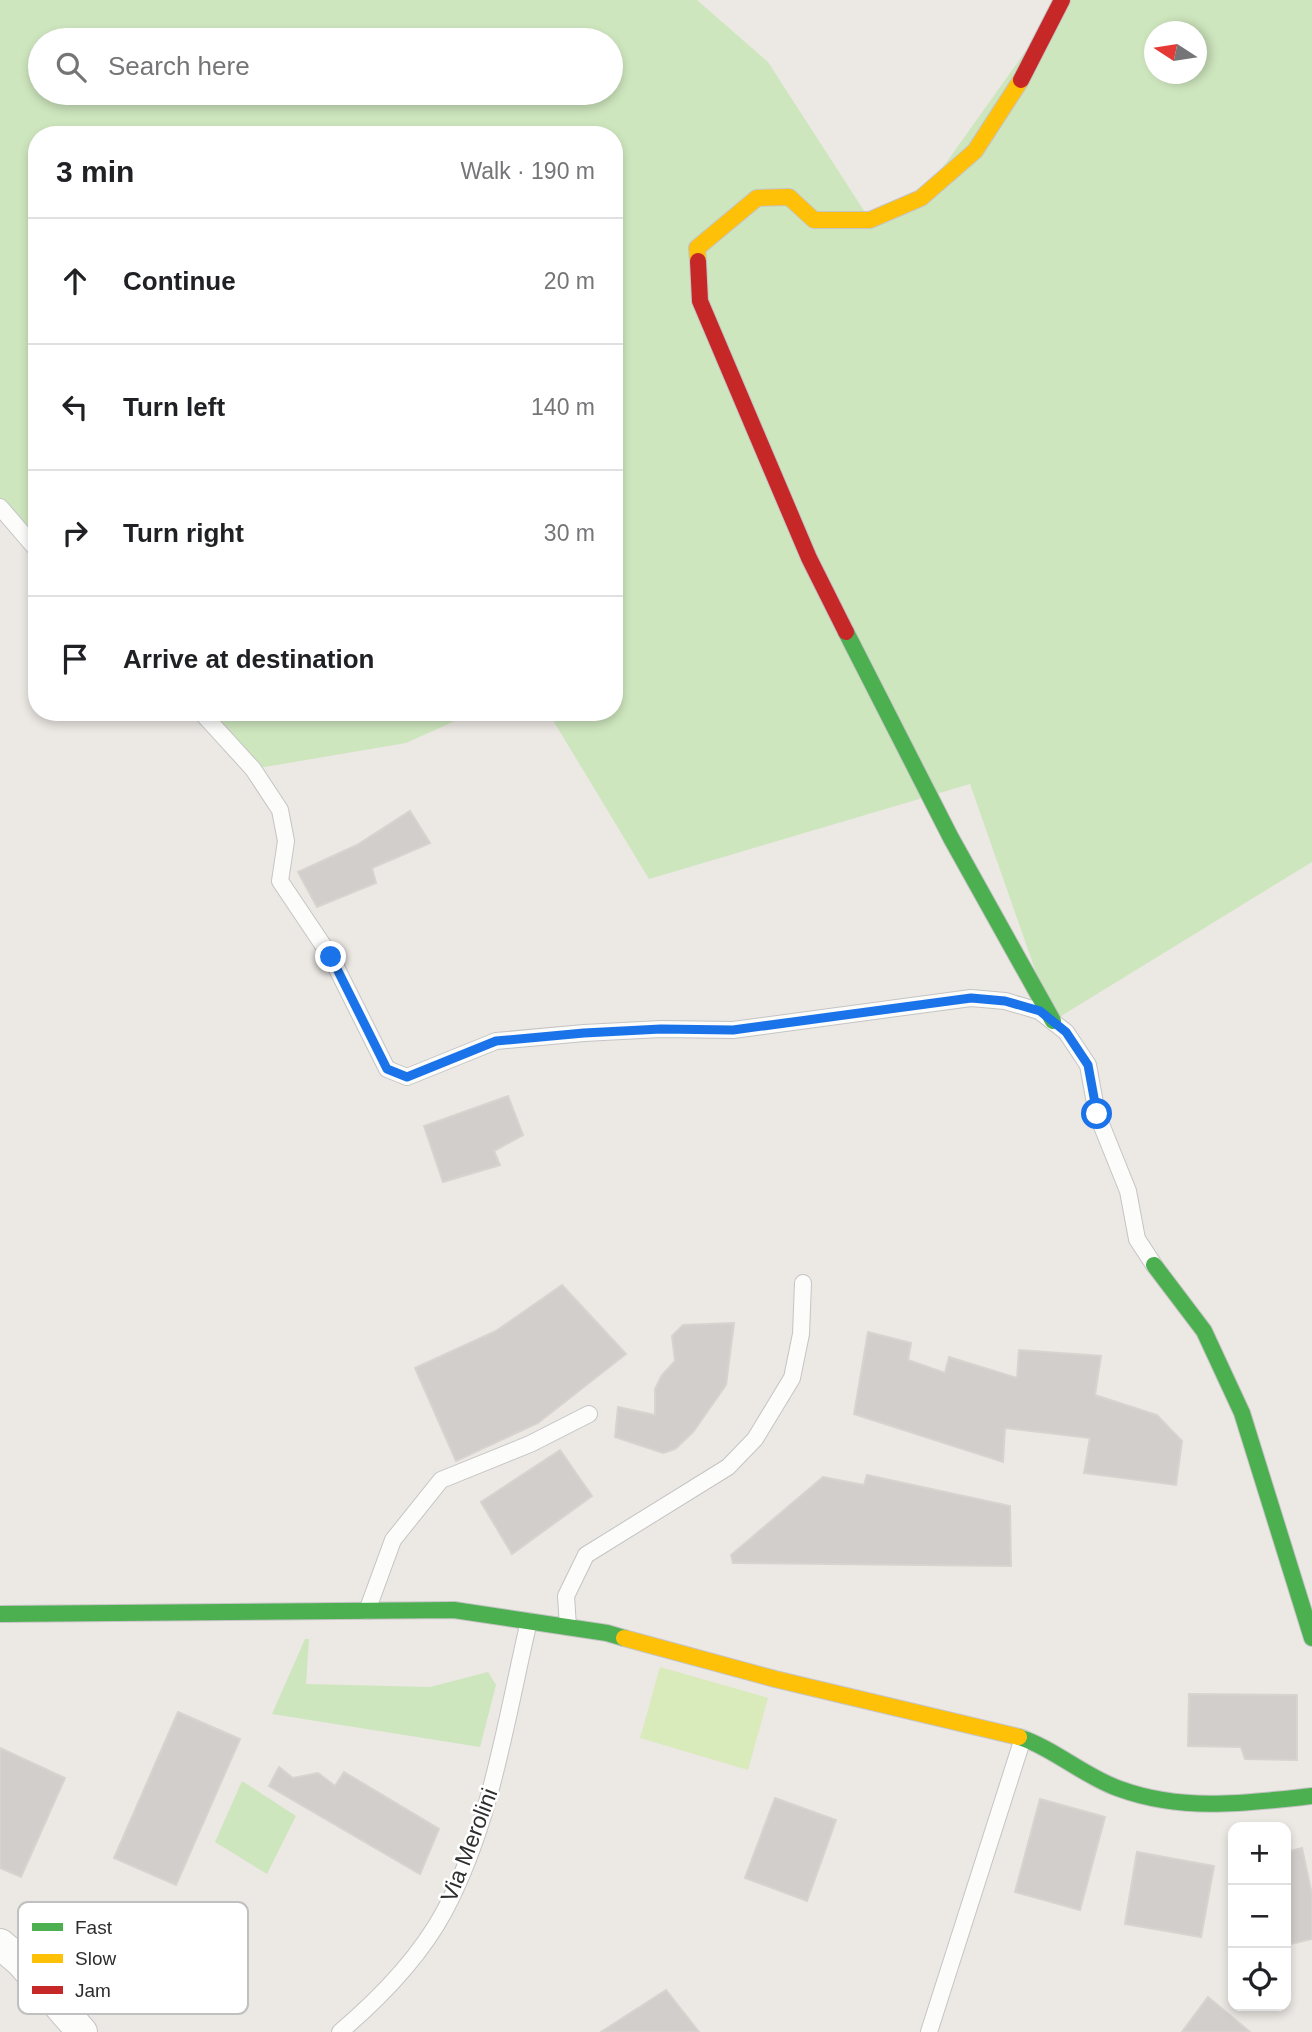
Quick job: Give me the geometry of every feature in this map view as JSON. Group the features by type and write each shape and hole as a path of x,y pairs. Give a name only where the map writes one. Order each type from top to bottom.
{"street":[{"path":"1053,1021 951,838 809,558 700,301 697,248 757,198 789,197 814,220 870,220 921,198 975,151 1016,90 1062,0"},
{"path":"1153,1265 1205,1331 1242,1413 1312,1638"},
{"path":"0,1614 454,1610 607,1633 775,1679 1023,1738 1119,1789 1172,1802 1229,1805 1312,1796"},
{"path":"0,1944 18,1959"},
{"path":"66,2014 82,2032"}],"lane":[{"path":"0,507 28,540"},
{"path":"209,721 253,769 281,810 286,841 280,881 331,957 387,1069 407,1077 496,1041 661,1029 733,1030 971,998 1005,1001 1040,1011 1053,1021 1066,1032 1088,1065 1097,1114 1128,1191 1137,1239 1153,1265"},
{"path":"568,1627 566,1596 586,1555 727,1467 755,1439 792,1378 801,1334 803,1283"},
{"path":"367,1611 393,1539 440,1480 530,1444 589,1414"},
{"name":"Via Merolini","path":"340,2032 400,1976 443,1913 480,1827 498,1766 529,1621"},
{"path":"929,2032 1023,1738"}],"green space":[{"path":"0,0 697,0 768,62 870,220 921,198 1062,0 1312,0 1312,862 1053,1021 970,784 649,879 553,721 623,721 623,126 28,126 28,540 0,507"},
{"path":"209,721 455,721 406,743 253,769"},
{"path":"305,1639 309,1639 306,1684 430,1687 488,1672 496,1685 480,1747 272,1714"},
{"path":"660,1667 768,1698 748,1770 640,1738"},
{"path":"242,1781 296,1816 267,1874 215,1842"}],"building":[{"path":"410,811 430,843 372,868 376,883 317,907 298,872 357,845"},
{"path":"508,1096 523,1135 494,1151 500,1165 443,1182 424,1126"},
{"path":"562,1285 626,1354 538,1423 456,1461 415,1368 496,1331"},
{"path":"734,1323 726,1385 693,1432 675,1449 663,1453 615,1437 618,1407 655,1415 655,1389 662,1375 675,1361 672,1336 683,1325"},
{"path":"868,1332 911,1343 908,1360 945,1373 949,1357 1017,1378 1019,1350 1101,1356 1095,1395 1157,1415 1182,1441 1176,1485 1084,1473 1090,1438 1005,1428 1003,1462 854,1414"},
{"path":"560,1450 592,1496 512,1554 481,1502"},
{"path":"867,1475 1010,1506 1011,1566 733,1563 731,1555 823,1477 864,1485"},
{"path":"1189,1694 1297,1695 1297,1760 1245,1759 1241,1747 1188,1746"},
{"path":"178,1712 240,1739 176,1885 114,1858"},
{"path":"0,1748 65,1778 21,1877 0,1868"},
{"path":"279,1767 293,1778 318,1773 335,1786 344,1772 439,1829 420,1874 269,1786"},
{"path":"775,1798 836,1820 807,1901 745,1878"},
{"path":"1040,1799 1105,1817 1080,1910 1015,1892"},
{"path":"1302,1848 1312,1895 1312,1939 1291,1944 1291,1885 1291,1851"},
{"path":"1137,1852 1214,1866 1201,1937 1125,1924"},
{"path":"666,1990 699,2032 601,2032"},
{"path":"1208,1997 1250,2032 1182,2032"}],"traffic: fast":[{"path":"846,632 951,838 1053,1021"},
{"path":"1154,1265 1204,1331 1242,1413 1312,1638"},
{"path":"0,1614 454,1610 607,1633 624,1638"},
{"path":"1019,1737 1107,1784 1168,1801 1216,1804 1312,1796"}],"traffic: slow":[{"path":"698,261 697,248 757,198 789,197 814,220 870,220 921,198 975,151 1021,80"},
{"path":"624,1638 775,1679 1019,1737"}],"traffic: jam":[{"path":"1021,80 1062,0"},
{"path":"698,261 700,301 809,558 846,632"}],"route":[{"path":"331,957 387,1069 407,1077 467,1055 496,1041 661,1029 733,1030 971,998 1005,1001 1040,1011 1066,1032 1088,1065 1097,1114"}]}
